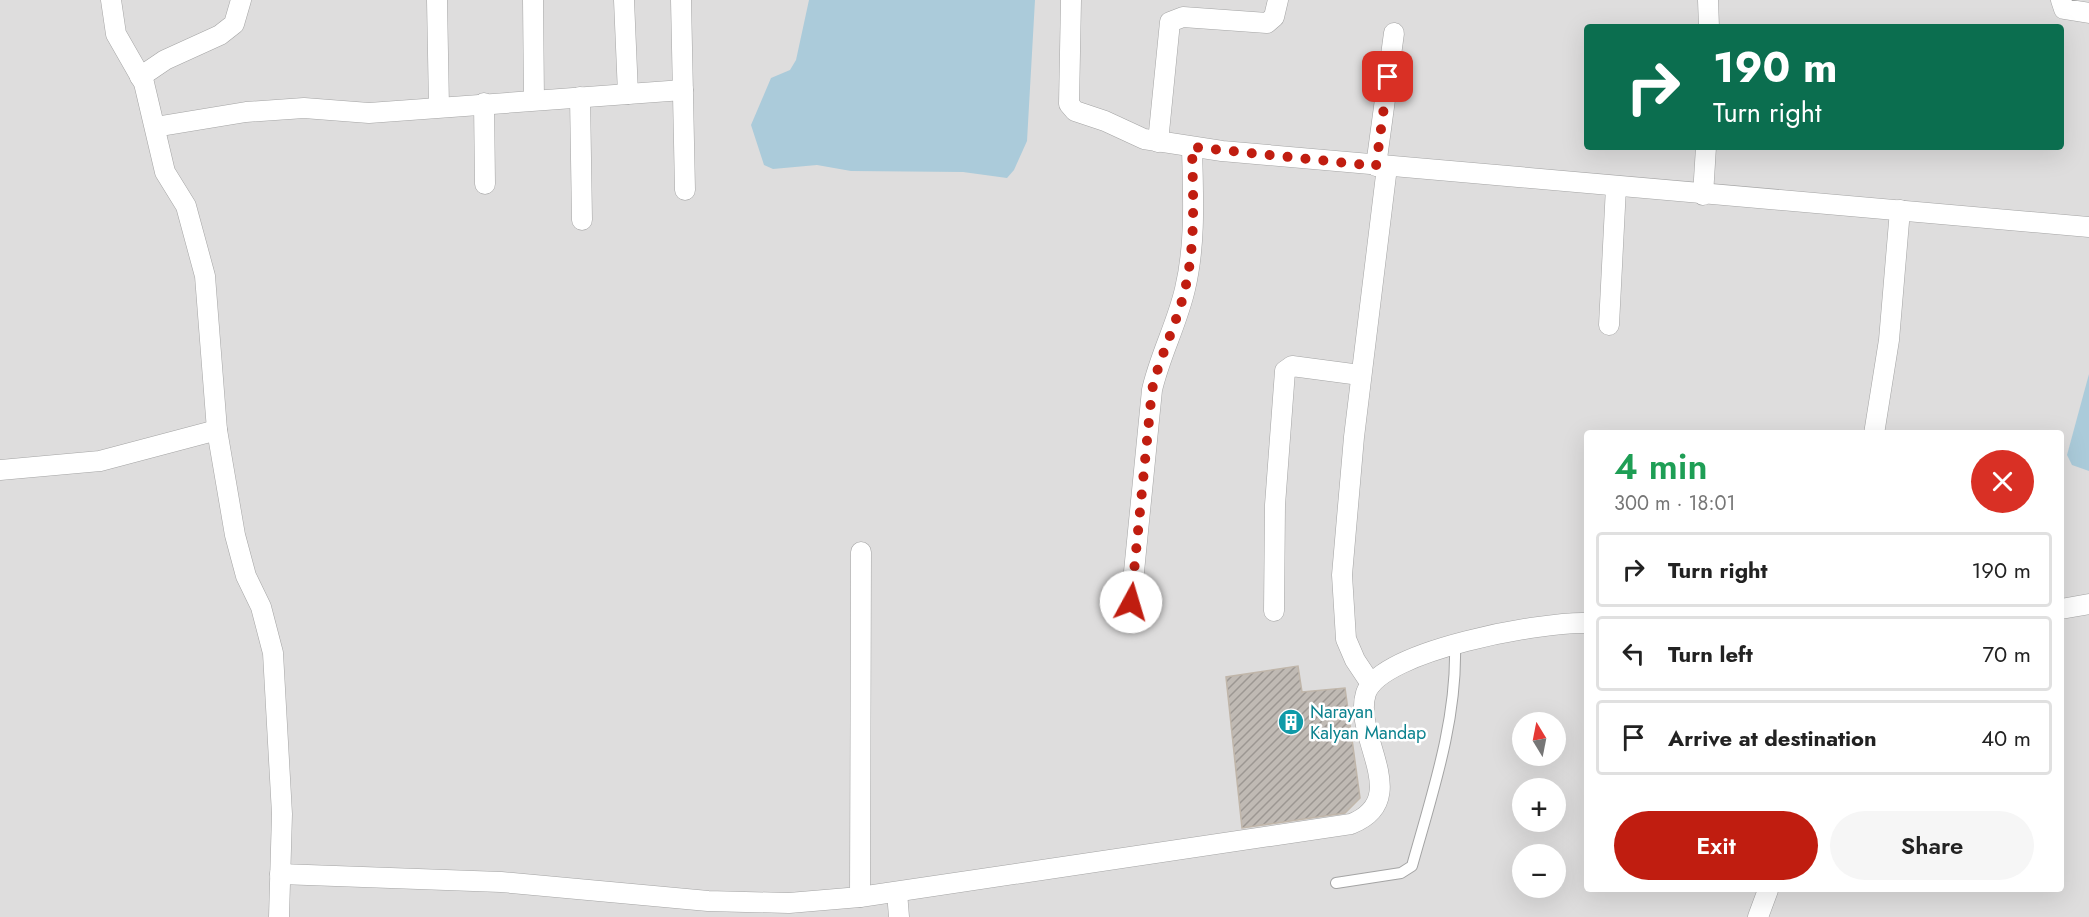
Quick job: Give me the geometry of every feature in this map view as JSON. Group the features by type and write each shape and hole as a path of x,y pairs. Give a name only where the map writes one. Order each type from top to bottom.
{"street":[{"path":"111,0 116,34 148,96 165,172 186,206 205,276 217,430 235,535 246,576 261,607 273,653 281,792 279,917"},
{"path":"140,77 165,60 220,35 234,24 242,0"},
{"path":"437,0 439,106"},
{"path":"533,0 534,100"},
{"path":"624,0 628,94"},
{"path":"681,0 685,190"},
{"path":"1071,0 1068,104 1075,111 1105,120 1144,139 1192,147 1381,166 2089,227"},
{"path":"1158,141 1170,22 1183,17 1267,22 1274,17 1278,0"},
{"path":"1708,0 1709,24"},
{"path":"2061,0 2064,9 2089,13"},
{"path":"1371,684 1355,660 1346,639 1343,613 1345,527 1394,33"},
{"path":"155,127 246,112 323,107 369,113 439,106 683,90"},
{"path":"580,97 582,220"},
{"path":"484,104 485,184"},
{"path":"1131,602 1152,390 1159,359 1177,320 1186,287 1191,249 1192,147"},
{"path":"1703,195 1706,150"},
{"path":"1609,325 1616,187"},
{"path":"1875,430 1889,340 1900,210"},
{"path":"1274,611 1275,505 1286,371 1292,366 1360,375"},
{"path":"0,470 100,461 217,430"},
{"path":"860,897 861,552"},
{"path":"2064,608 2089,604"},
{"path":"280,874 490,881 708,909 860,897 1351,825 1364,819 1374,809 1379,797 1380,784 1365,717 1366,694 1371,684 1382,673 1398,664 1486,636 1537,626 1584,623"},
{"path":"897,892 899,917"},
{"path":"1758,917 1767,892"}],"lane":[{"path":"1336,882 1401,873 1412,866 1445,744 1454,691 1455,645"}],"shaded area":[{"path":"0,0 2089,0 2089,917 0,917"}],"water":[{"path":"809,0 1035,0 1027,141 1014,170 1007,178 963,172 851,171 817,165 773,169 764,165 751,125 771,78 790,70 796,60"},
{"path":"2089,374 2089,471 2072,465 2067,455"}],"building":[{"name":"Narayan Kalyan Mandap","path":"1298,666 1302,692 1345,688 1360,798 1345,813 1242,828 1226,677"}],"place":[{"name":"Narayan Kalyan Mandap","path":"1291,722"}],"route":[{"path":"1131,602 1152,390 1159,359 1177,320 1186,287 1193,206 1192,147 1376,166 1388,77"}]}
